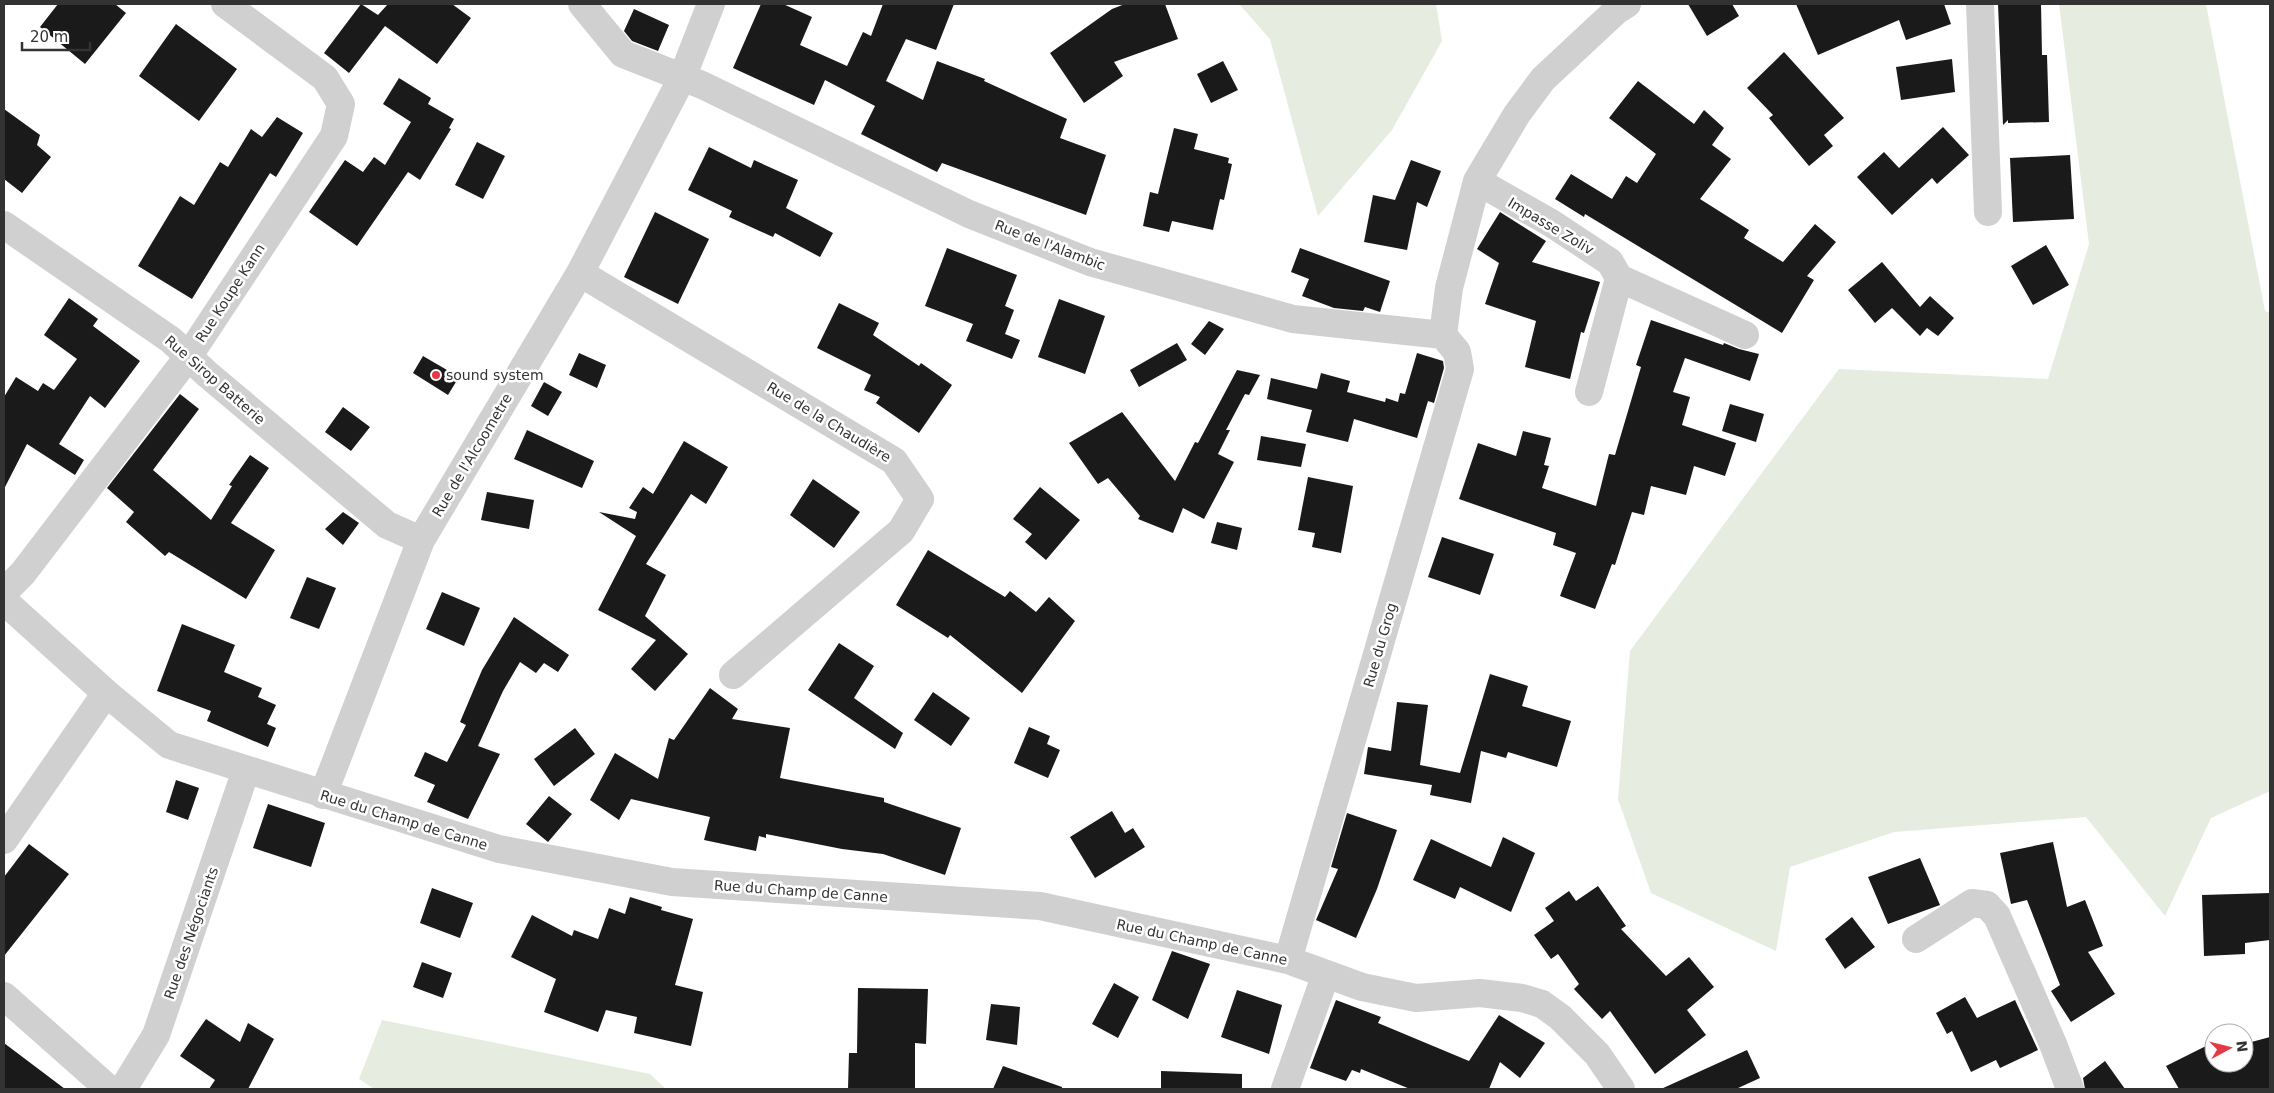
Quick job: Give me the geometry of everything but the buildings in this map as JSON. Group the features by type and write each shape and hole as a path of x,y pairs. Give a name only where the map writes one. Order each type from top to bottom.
{"street":[{"name":"Rue Koupe Kann","path":"4,592 23,573 188,357 334,136 340,104 325,78 226,4"},
{"name":"Rue de l'Alambic","path":"582,4 623,54 682,78 969,214 1090,262 1293,319 1443,334"},
{"name":"Rue de l'Alcoometre","path":"322,795 421,540 580,273 682,78 711,4"},
{"path":"1443,334 1449,288 1476,181 1517,114 1543,79 1616,11 1627,4"},
{"path":"1980,4 1988,212"},
{"name":"Impasse Zoliv","path":"1476,181 1551,224 1610,262 1619,278 1745,336"},
{"name":"Rue Sirop Batterie","path":"4,225 171,340 317,469 387,525 421,540"},
{"name":"Rue de la Chaudière","path":"580,273 894,461 920,499 901,531 733,675"},
{"path":"1589,392 1619,278"},
{"name":"Rue du Grog","path":"1288,960 1460,369 1457,352 1443,334"},
{"name":"Rue du Champ de Canne","path":"4,601 106,693 169,746 499,849 672,882 1040,906 1288,960 1362,987 1416,998 1480,993 1522,998 1542,1004 1560,1016 1596,1054 1621,1089"},
{"path":"7,827 106,693"},
{"name":"Rue des Négociants","path":"123,1089 156,1035 246,770"},
{"path":"1916,939 1972,903 1987,904 1997,916 2053,1044 2070,1089"},
{"path":"1285,1089 1326,974"},
{"path":"4,996 109,1089"}],"shaded area":[{"path":"1239,4 1436,4 1442,41 1392,130 1318,216 1270,39"},
{"path":"2059,4 2206,4 2265,311 2270,313 2270,791 2211,818 2165,916 2086,817 1894,832 1790,867 1776,951 1651,893 1618,799 1630,651 1839,369 2048,379 2089,244"},
{"path":"382,1020 650,1074 666,1089 374,1089 359,1079"}],"place":[{"name":"sound system","path":"436,375"}]}
